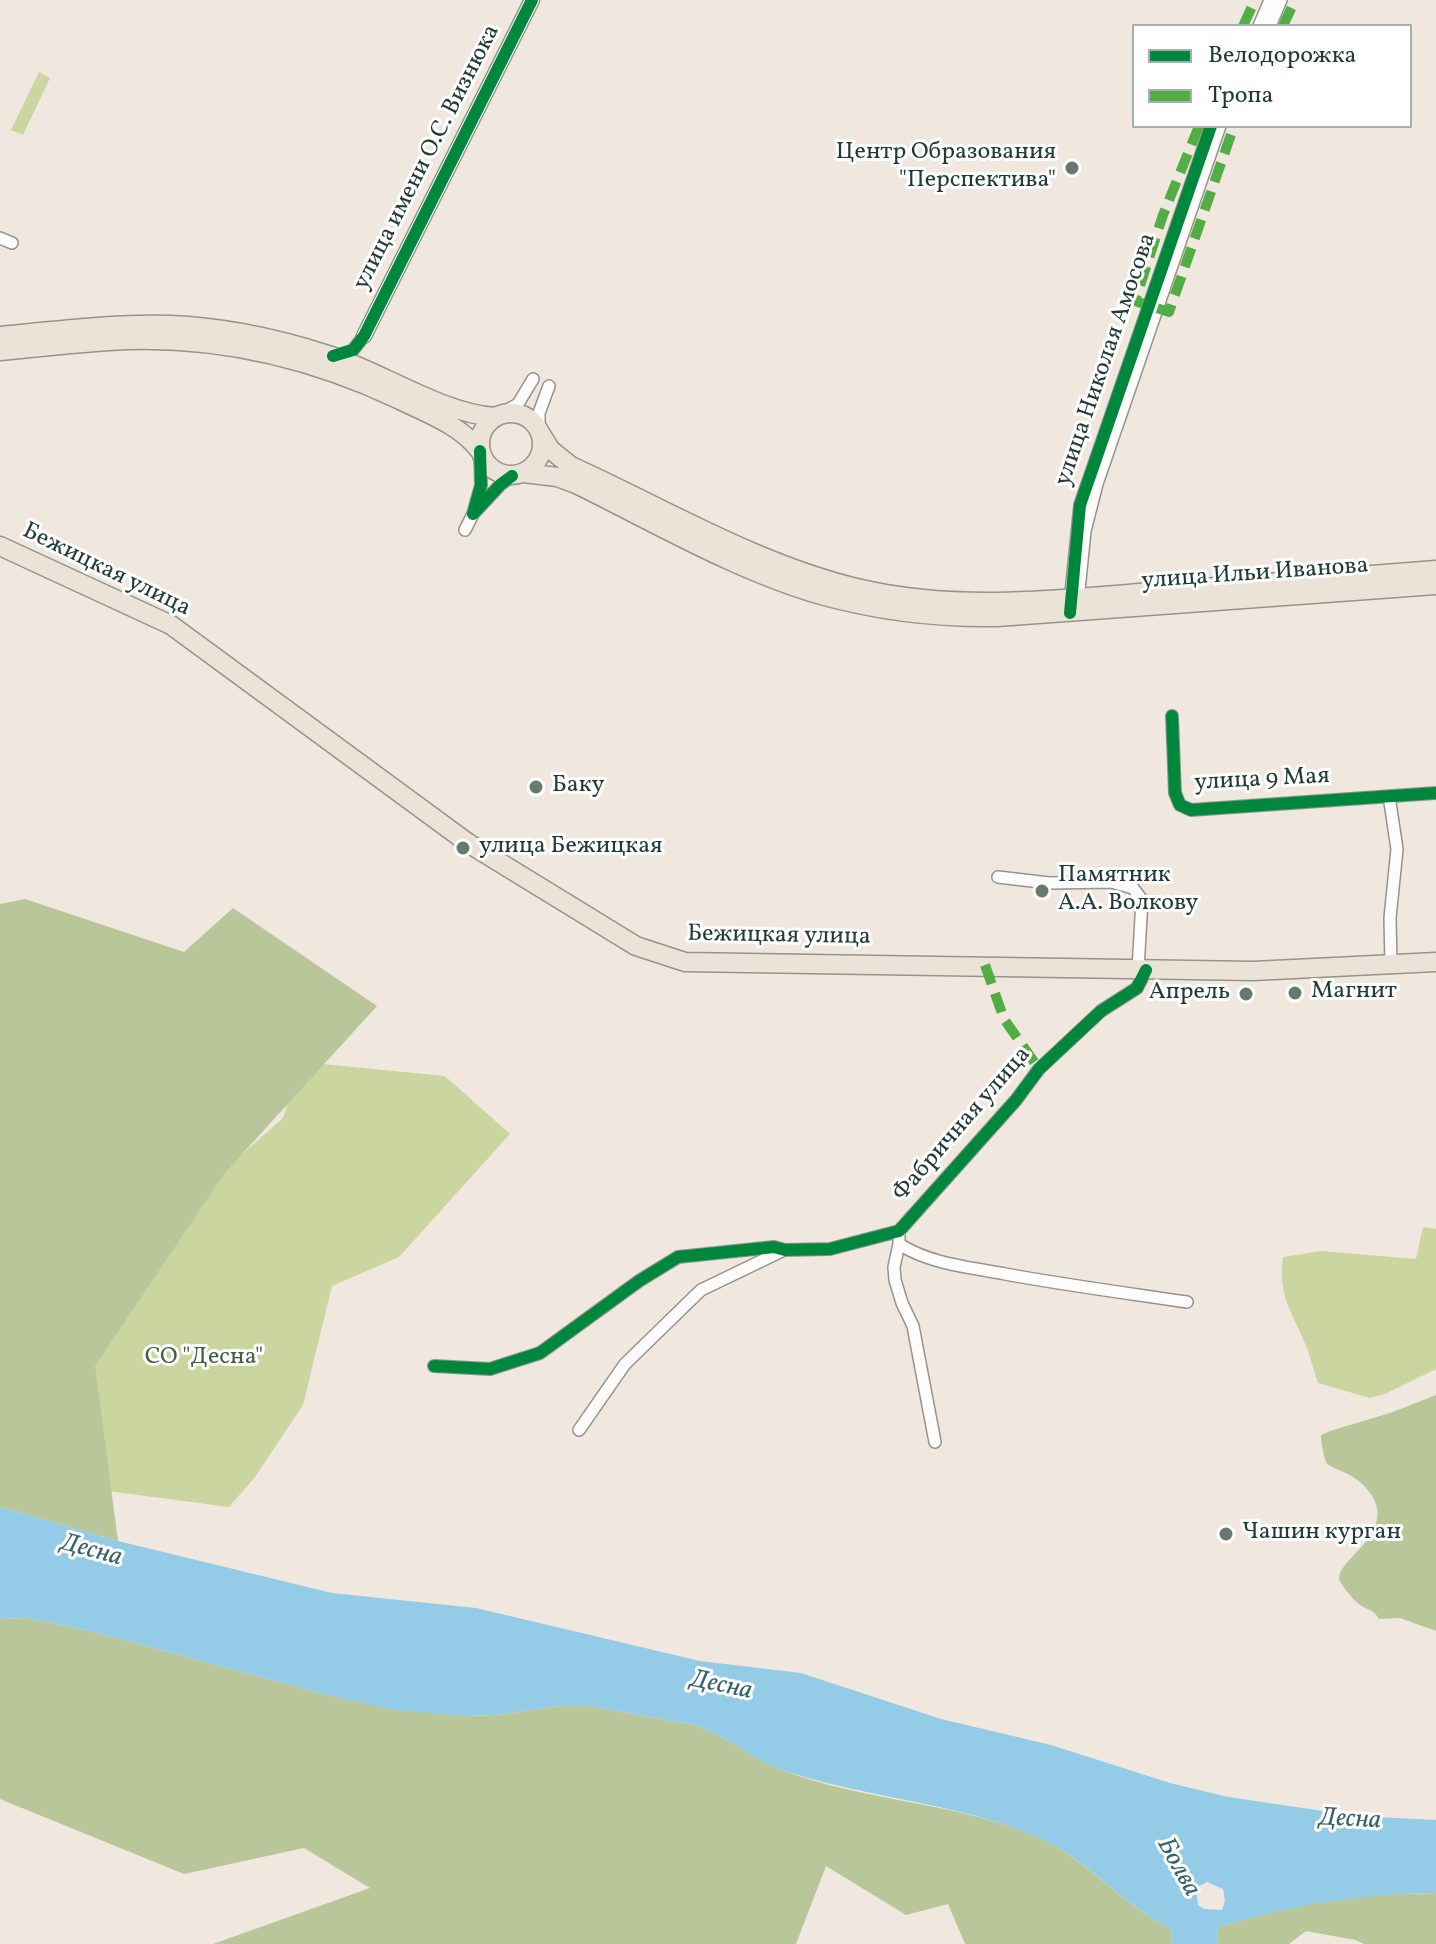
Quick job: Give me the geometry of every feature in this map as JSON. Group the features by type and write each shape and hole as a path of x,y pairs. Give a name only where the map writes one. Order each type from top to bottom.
{"main road":[{"path":"0,336 170,325 212,328 255,336 333,356 471,415 495,417 515,413 534,423 551,450 571,466 728,542 826,580 903,597 1074,606"},
{"path":"0,351 126,340 182,341 253,350 357,380 459,429 495,472 557,477 576,484 733,560 821,595 946,618 1074,606"},
{"path":"480,451 482,432 495,417"},
{"path":"518,474 532,467 542,450 539,431"},
{"name":"Бежицкая улица","path":"0,546 171,625 468,843 636,946 685,962 1253,971 1436,962"},
{"name":"улица Ильи Иванова","path":"1074,606 1436,570"},
{"name":"улица Ильи Иванова","path":"1074,606 1436,585"}],"street":[{"name":"улица имени О.С. Визнюка","path":"364,336 532,0"},
{"path":"1260,24 1270,0"},
{"path":"1271,24 1281,0"},
{"name":"улица Николая Амосова","path":"1074,606 1076,530 1087,480 1210,128"},
{"name":"улица Николая Амосова","path":"1074,606 1085,531 1097,484 1219,128"},
{"path":"333,356 353,350 364,336"},
{"path":"364,336 364,355 372,371"},
{"path":"495,417 518,404 533,379"},
{"path":"539,431 541,402 549,386"},
{"path":"465,530 481,485 480,451"},
{"path":"473,514 501,484 518,474"},
{"name":"улица 9 Мая","path":"1172,716 1175,793 1180,805 1191,810 1436,793"},
{"path":"1389,796 1397,849 1390,918 1391,965"},
{"path":"998,877 1049,883 1111,882 1133,888 1142,900 1142,970"},
{"name":"Фабричная улица","path":"434,1366 490,1369 540,1353 639,1281 678,1257 748,1248 830,1249 899,1238 1039,1069 1101,1011 1137,988 1142,970"},
{"path":"899,1238 913,1252 944,1262 1078,1287 1187,1302"},
{"path":"899,1238 895,1280 913,1326 935,1442"},
{"name":"Фабричная улица","path":"579,1430 625,1364 701,1290 785,1250"}],"green space":[{"path":"39,72 50,78 23,135 11,130"},
{"path":"25,899 184,952 233,908 377,1006 224,1174 95,1366 118,1541 0,1507 0,904"},
{"name":"СО \"Десна\"","path":"302,1062 445,1076 510,1134 399,1257 332,1286 303,1405 255,1477 229,1507 100,1490 81,1370 189,1201 283,1118"},
{"path":"1423,1227 1436,1229 1436,1369 1370,1398 1318,1383 1284,1291 1283,1257 1321,1251 1416,1259"},
{"path":"1436,1395 1436,1631 1400,1618 1379,1619 1358,1603 1341,1584 1340,1573 1366,1541 1378,1514 1374,1499 1360,1482 1327,1464 1321,1435"},
{"path":"27,1618 94,1632 331,1696 464,1716 588,1706 695,1725 782,1770 844,1789 973,1816 1036,1836 1071,1856 1136,1907 1171,1929 1172,1944 965,1944 948,1904 906,1915 826,1866 796,1944 213,1944 370,1888 304,1848 184,1874 0,1799 0,1619"},
{"path":"1436,1893 1436,1944 1364,1944 1306,1931 1289,1944 1217,1944 1218,1927 1287,1908 1355,1897"}],"water":[{"path":"0,1507 118,1541 332,1593 476,1608 700,1661 801,1673 941,1719 1051,1745 1170,1783 1228,1797 1357,1816 1436,1820 1436,1893 1352,1898 1300,1907 1218,1927 1217,1944 1172,1944 1171,1929 1136,1907 1071,1856 1035,1836 973,1815 782,1770 695,1725 588,1706 464,1716 394,1710 94,1632 27,1618 0,1619","holes":["1207,1882 1223,1889 1225,1901 1222,1910 1204,1909 1198,1905 1196,1888"]}],"marked path":[{"path":"1244,24 1255,0"},
{"path":"1284,24 1295,0"},
{"path":"1198,128 1163,215 1135,301 1169,312 1233,128"},
{"path":"985,965 1004,1019 1039,1069"}],"cycle path":[{"path":"333,356 353,350 364,336 532,0"},
{"path":"1070,613 1080,505 1210,128"},
{"path":"480,451 481,485 473,514 512,476"},
{"path":"1172,716 1175,793 1180,805 1191,810 1436,793"},
{"path":"434,1366 490,1369 540,1353 639,1281 678,1257 774,1247 785,1250 830,1249 899,1231 1016,1100 1039,1069 1101,1011 1137,988 1146,970"}],"place":[{"name":"Центр Образования \"Перспектива\"","path":"1072,168"},
{"name":"Баку","path":"536,787"},
{"name":"улица Бежицкая","path":"463,848"},
{"name":"Памятник А.А. Волкову","path":"1042,891"},
{"name":"Магнит","path":"1295,993"},
{"name":"Апрель","path":"1246,994"},
{"name":"Чашин курган","path":"1226,1534"}],"water label":[{"name":"Десна","path":"91,1552"},
{"name":"Десна","path":"721,1687"},
{"name":"Десна","path":"1350,1821"},
{"name":"Болва","path":"1177,1868"}]}
